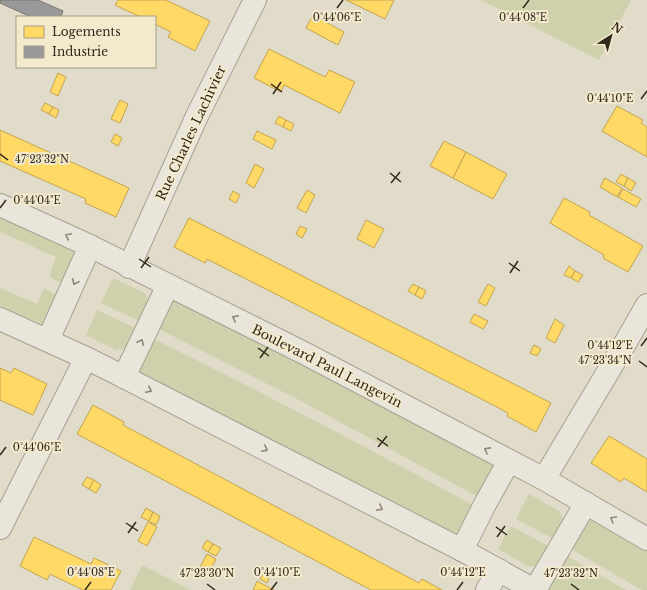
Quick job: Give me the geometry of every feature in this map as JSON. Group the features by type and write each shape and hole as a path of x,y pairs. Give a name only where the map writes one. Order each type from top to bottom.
{"street":[{"name":"Rue Charles Lachivier","path":"130,266 197,116 255,0"},
{"name":"Boulevard Paul Langevin","path":"0,205 90,246 304,353 544,479 647,539"},
{"path":"48,340 90,246"},
{"path":"124,377 168,285"},
{"path":"544,479 647,305"},
{"path":"0,319 48,340 124,377 462,550 535,590 586,503"},
{"path":"0,528 86,358"},
{"path":"462,550 509,461"},
{"path":"487,590 499,570"}],"green space":[{"path":"481,0 631,0 599,60"},
{"path":"0,212 79,247 62,283 51,278 50,275 56,257 0,232"},
{"path":"113,278 146,294 148,301 139,321 101,303"},
{"path":"0,288 37,304 44,288 57,295 42,324 0,306"},
{"path":"175,297 495,466 478,497 301,401 159,329"},
{"path":"97,310 135,328 125,348 116,350 86,335"},
{"path":"154,339 315,420 473,505 459,530 454,535 141,375 141,366"},
{"path":"529,494 559,511 561,514 561,524 552,538 516,519"},
{"path":"589,518 647,546 647,590 642,590 571,549"},
{"path":"511,526 548,546 543,557 538,563 528,566 498,549"},
{"path":"567,556 626,590 549,590"},
{"path":"142,565 190,590 130,590"}],"building: Logements":[{"path":"118,0 166,0 210,21 195,51 168,37 171,32 156,24 156,16 138,16 115,5"},
{"path":"346,0 394,0 385,19"},
{"path":"313,15 344,32 338,45 306,28"},
{"path":"269,49 325,77 329,70 355,82 340,113 284,85 281,92 254,78"},
{"path":"58,73 66,77 58,96 50,92"},
{"path":"120,100 128,104 120,123 111,119"},
{"path":"45,103 53,107 49,114 41,110"},
{"path":"617,106 643,120 641,123 647,127 647,157 602,131"},
{"path":"53,107 59,110 56,118 49,114"},
{"path":"279,116 286,120 283,127 275,123"},
{"path":"286,120 294,124 291,131 283,127"},
{"path":"0,130 129,188 116,217 85,203 86,199 0,161"},
{"path":"257,131 276,140 272,149 253,139"},
{"path":"115,134 122,138 118,146 111,142"},
{"path":"444,141 466,152 453,178 430,166"},
{"path":"466,152 507,174 493,199 453,178"},
{"path":"255,164 264,169 254,188 246,183"},
{"path":"621,174 628,178 624,186 616,182"},
{"path":"605,178 622,188 617,197 600,187"},
{"path":"628,178 636,183 631,191 624,186"},
{"path":"623,189 641,199 636,207 618,197"},
{"path":"307,190 315,195 306,213 297,208"},
{"path":"233,191 240,195 236,203 229,199"},
{"path":"564,198 590,212 589,215 643,246 628,272 603,258 604,255 550,223"},
{"path":"189,218 551,403 536,432 507,416 508,413 497,407 207,259 205,263 174,247"},
{"path":"366,220 384,229 374,248 357,239"},
{"path":"300,226 307,229 302,238 296,234"},
{"path":"569,266 575,271 571,278 564,275"},
{"path":"575,271 583,275 578,282 571,278"},
{"path":"413,284 419,287 415,295 408,291"},
{"path":"488,284 495,288 486,306 478,302"},
{"path":"419,287 426,291 422,299 415,295"},
{"path":"474,314 488,321 483,329 470,322"},
{"path":"555,319 564,325 555,343 546,338"},
{"path":"534,345 541,349 537,356 530,353"},
{"path":"0,368 11,373 14,368 47,384 33,415 0,400"},
{"path":"93,405 124,422 123,425 419,583 422,579 442,590 371,590 77,434"},
{"path":"609,436 647,459 647,492 624,478 621,482 591,463"},
{"path":"87,477 94,480 89,489 82,485"},
{"path":"94,480 101,485 96,493 89,489"},
{"path":"146,508 153,512 149,521 141,517"},
{"path":"153,512 160,516 156,525 149,521"},
{"path":"148,522 157,527 147,546 138,541"},
{"path":"34,537 91,564 94,558 121,571 111,590 83,590 50,574 47,580 20,566"},
{"path":"207,540 213,544 208,552 202,548"},
{"path":"213,544 221,548 216,556 208,552"},
{"path":"207,554 216,559 206,578 197,573"},
{"path":"265,571 271,574 267,583 260,579"},
{"path":"257,581 274,590 253,590"}],"building: Industrie":[{"path":"0,0 38,0 63,11 61,16 29,16 0,3"}]}
